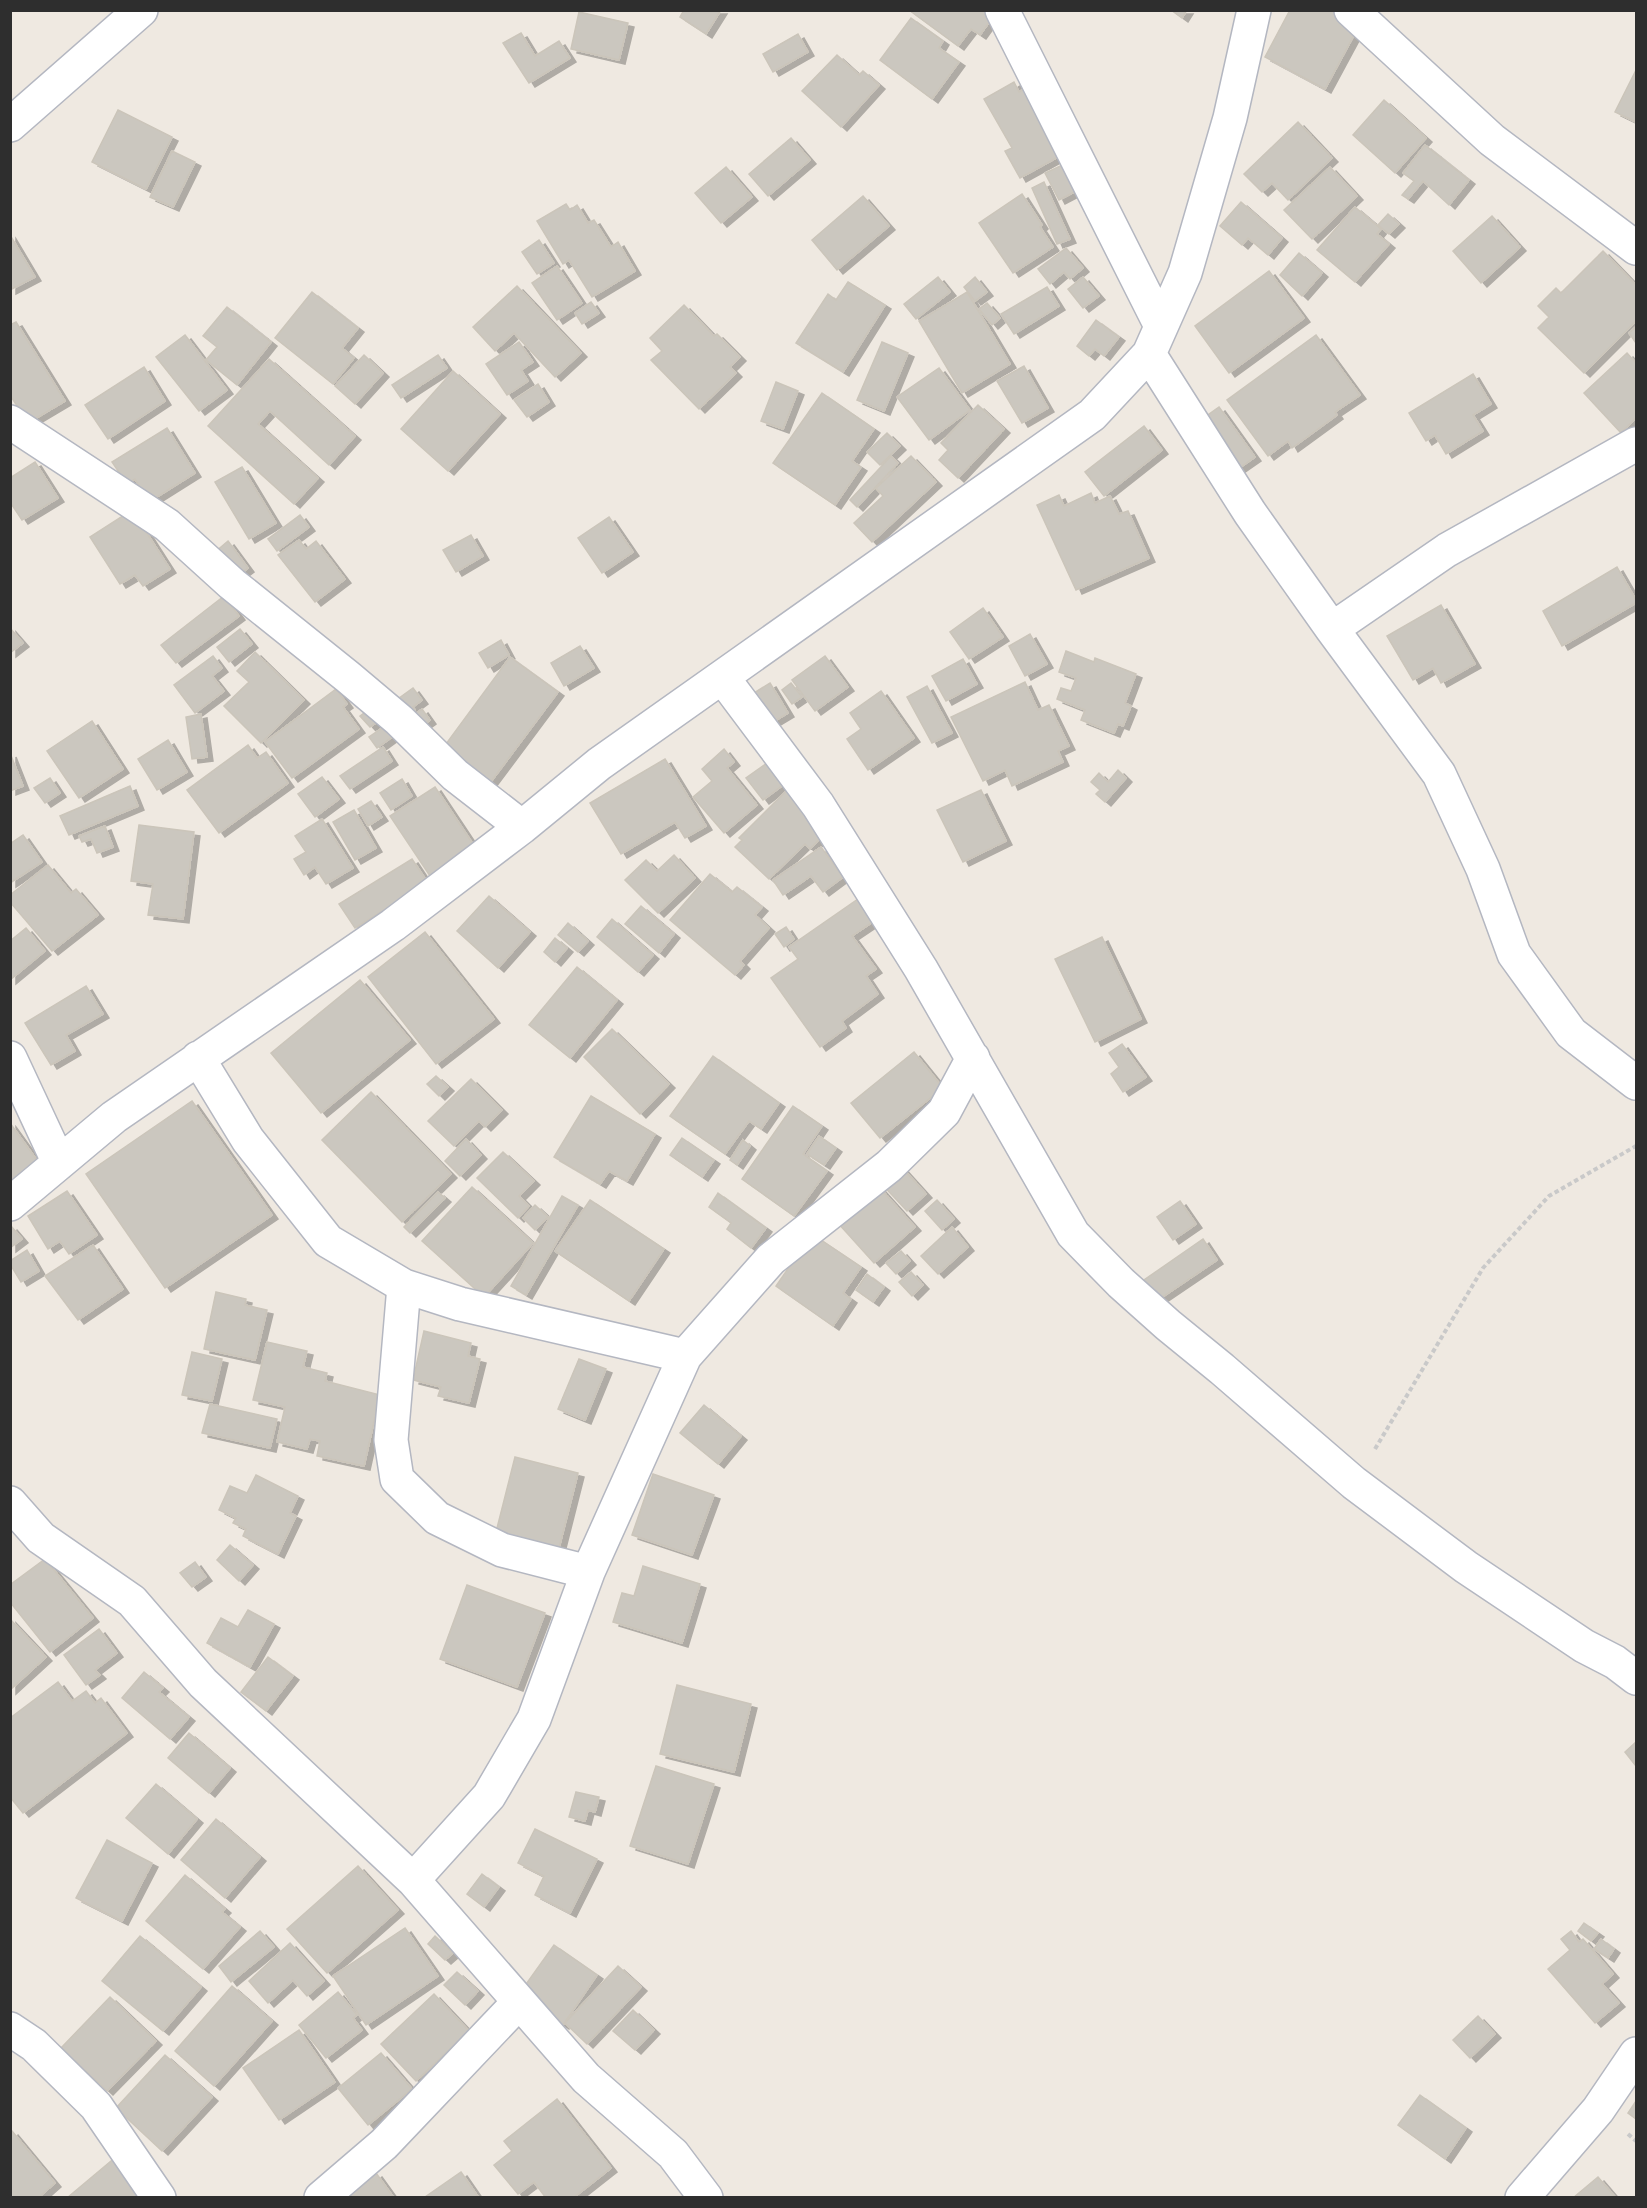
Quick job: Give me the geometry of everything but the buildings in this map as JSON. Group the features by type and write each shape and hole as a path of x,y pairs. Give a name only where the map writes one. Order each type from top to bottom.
{"street":[{"path":"1002,10 1155,340 1250,513 1439,774 1483,868 1514,954 1571,1033 1636,1083"},
{"path":"10,1204 114,1117 393,925 598,765 1092,415 1155,340 1189,262 1230,118 1254,10"},
{"path":"1351,10 1492,140 1636,248"},
{"path":"10,125 125,13"},
{"path":"10,422 167,525 232,584 399,720 455,775 522,826"},
{"path":"1332,629 1447,550 1636,444"},
{"path":"723,678 818,805 921,969 1073,1234 1145,1304 1354,1483 1466,1567 1584,1646 1616,1662 1636,1678"},
{"path":"10,1058 59,1163"},
{"path":"198,1058 248,1140 328,1241 404,1286 460,1304 685,1356"},
{"path":"413,1880 489,1797 534,1719 588,1572 685,1356 771,1259 889,1166 944,1112 973,1058"},
{"path":"404,1286 391,1440 397,1479 437,1518 502,1550 588,1572"},
{"path":"10,1503 41,1538 132,1601 203,1683 413,1880 586,2078 673,2154 706,2198"},
{"path":"321,2198 384,2144 519,2002"},
{"path":"10,2029 34,2045 96,2106 159,2198"},
{"path":"1522,2198 1598,2110 1636,2054"}],"path":[{"path":"1354,1483 1483,1268 1549,1196 1636,1146"}]}
